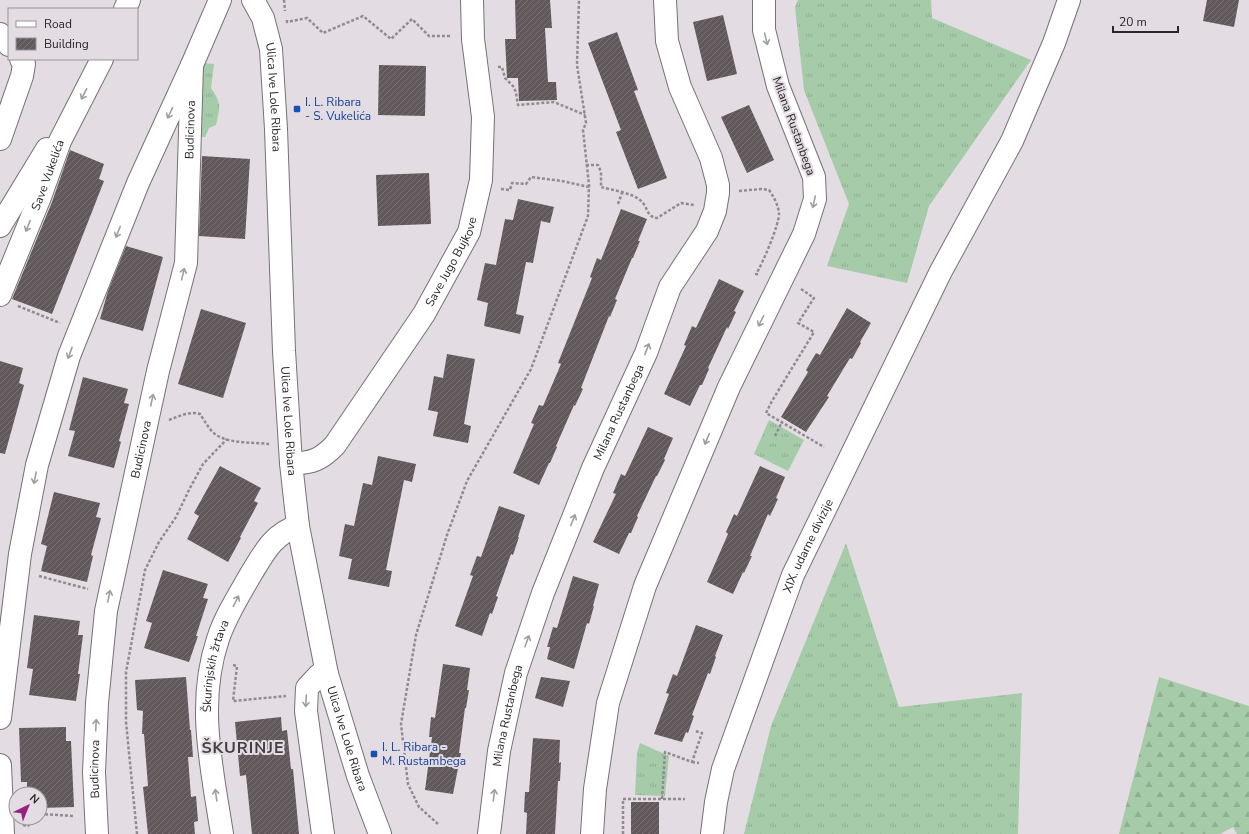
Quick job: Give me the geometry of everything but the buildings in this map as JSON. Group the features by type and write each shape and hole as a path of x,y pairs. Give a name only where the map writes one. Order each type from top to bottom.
{"street":[{"path":"0,718 20,554 37,465 69,356 138,183 220,0"},
{"name":"Ulica Ive Lole Ribara","path":"253,0 263,18 271,49 276,129 284,351 291,464 298,526 327,674 358,776 380,834"},
{"name":"Save Jugo Bujkove","path":"291,464 303,464 314,460 325,455 335,445 424,314 469,232 481,180 483,117 473,39 472,0"},
{"name":"Milana Rustanbega","path":"489,834 499,751 516,673 543,594 593,468 646,353 670,287 707,231 715,211 718,185 711,158 680,87 667,40 665,0"},
{"name":"Milana Rustanbega","path":"592,834 595,789 608,702 645,586 729,386 804,234 815,199 814,177 778,86 764,30 764,0"},
{"name":"XIX. udarne divizije","path":"712,834 716,802 723,769 793,575 941,271 1012,141 1054,43 1069,0"},
{"path":"0,34 8,44"},
{"path":"0,139 22,76 24,64 22,60"},
{"name":"Save Vukelića","path":"7,300 40,197 60,141 101,60"},
{"name":"Budicinova","path":"96,826 94,772 97,703 106,611 158,371 186,263 192,65"},
{"path":"0,226 48,148 60,141"},
{"name":"Škurinjskih žrtava","path":"222,834 208,740 206,709 210,666 218,638 241,590 269,546 277,537 289,529 298,526"},
{"path":"323,834 306,711 307,688 318,675 327,674"},
{"path":"0,765 3,834"}],"path":[{"path":"284,0 287,22 307,18 323,32 363,16 391,39 412,19 429,36 451,36"},
{"path":"438,824 419,807 408,784 400,724 416,636 447,535 467,481 531,369 588,216 589,187 583,130 586,123 577,65 579,0"},
{"path":"499,67 502,67 505,78 514,87 518,105 554,102 585,115"},
{"path":"586,165 598,166 601,172 601,187 640,200 652,218 657,218 681,203 697,206"},
{"path":"498,189 510,190 512,183 526,184 531,177 562,181 589,187"},
{"path":"735,191 761,189 769,190 774,197 779,214 776,227 758,271"},
{"path":"618,204 622,193"},
{"path":"804,290 814,298 798,324 814,332 766,413 824,447"},
{"path":"7,300 63,324"},
{"path":"166,422 179,416 194,412 200,414 207,425 218,436 234,441 272,444"},
{"path":"775,436 782,422"},
{"path":"137,834 126,722 126,672 145,570 159,542 176,517 203,464 227,439"},
{"path":"39,576 88,589 88,596"},
{"path":"233,664 237,666 232,701 291,695"},
{"path":"692,762 702,733 695,731"},
{"path":"662,799 665,752 692,762 699,763"},
{"path":"623,834 623,799 685,799"},
{"path":"48,816 96,826"}],"green space":[{"path":"798,0 931,0 932,18 1031,60 929,206 907,283 827,266 849,204 804,90 795,7"},
{"path":"202,63 214,64 211,88 217,98 219,106 216,125 209,128 205,137 193,136"},
{"path":"769,420 804,440 788,471 754,454"},
{"path":"846,543 899,707 1022,693 1018,834 744,834 771,726"},
{"path":"1159,677 1249,706 1249,834 1237,834 1233,827 1220,834 1119,834"},
{"path":"640,743 669,756 665,796 635,795 637,753"}],"place":[{"name":"I. L. Ribara - S. Vukelića","path":"297,109"},
{"name":"I. L. Ribara - M. Rustambega","path":"374,754"}],"district":[{"name":"ŠKURINJE","path":"243,747"}]}
